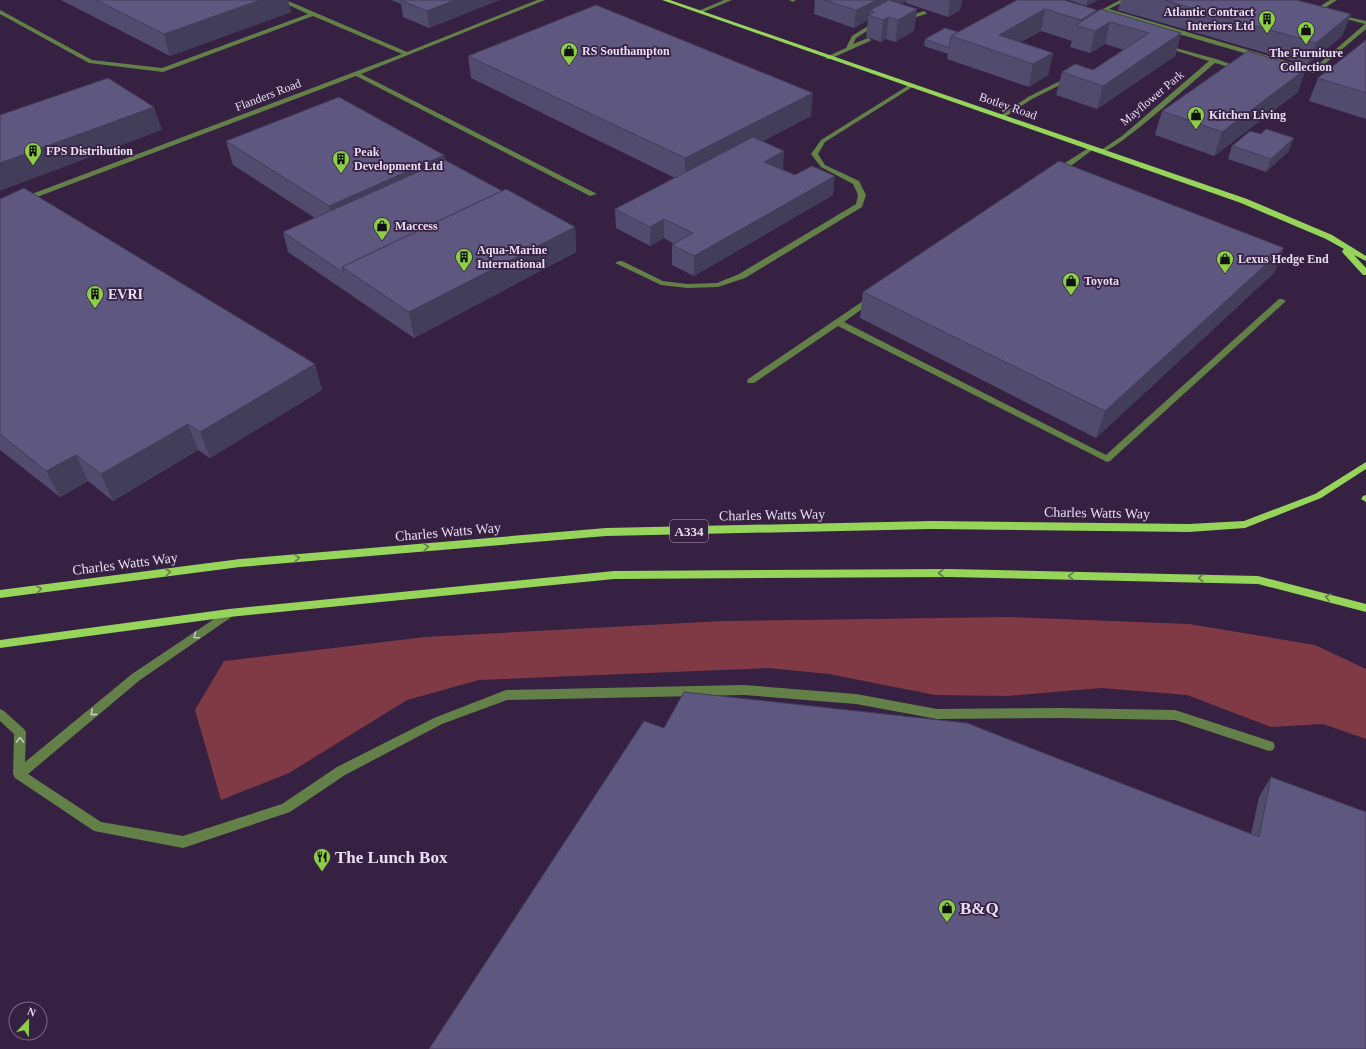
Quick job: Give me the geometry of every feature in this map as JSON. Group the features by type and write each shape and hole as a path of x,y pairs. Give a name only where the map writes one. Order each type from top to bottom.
{"main road":[{"name":"Botley Road","path":"665,0 828,58 1103,151 1244,201 1329,237 1366,259"},
{"name":"Botley Road","path":"1339,243 1366,273"},
{"name":"Charles Watts Way","path":"0,594 240,563 606,532 932,525 1189,528 1245,524 1318,496 1366,465"},
{"path":"0,644 229,614 614,575 950,573 1258,580 1366,608"}],"street":[{"path":"281,0 405,53"},
{"name":"Flanders Road","path":"0,210 95,172 356,74 405,53 542,0"},
{"path":"699,12 729,0"},
{"path":"1094,15 1124,0"},
{"path":"1318,10 1334,0"},
{"path":"1310,8 1325,12"},
{"path":"1105,10 1314,70 1366,24"},
{"path":"0,12 91,62 163,70 313,14"},
{"path":"894,18 905,19 924,13"},
{"path":"1332,14 1366,24"},
{"path":"848,49 854,37 881,21"},
{"path":"828,58 868,40"},
{"name":"Mayflower Park","path":"1153,42 1249,71"},
{"name":"Mayflower Park","path":"1103,151 1124,137 1214,60"},
{"path":"356,74 593,194"},
{"path":"1001,117 1030,98 1062,82"},
{"path":"619,262 661,283 688,286 718,285 742,276 859,205 862,195 856,183 823,166 814,154 823,141 911,86"},
{"path":"1052,175 1092,148"},
{"path":"751,381 876,296"},
{"path":"837,322 1107,459 1282,300"},
{"path":"19,774 136,677 229,614"},
{"path":"19,774 98,826 183,842 286,808 341,771 438,721 506,695 744,690 856,700 937,714 1175,714 1268,746"},
{"path":"0,714 20,732 19,774"}],"shaded area":[{"path":"1010,617 1189,624 1315,645 1366,669 1366,739 1323,724 1271,727 1187,695 1101,688 1007,696 935,695 829,674 768,668 479,680 407,700 289,773 221,800 195,710 224,661 425,637 723,621"}],"building":[{"path":"96,0 260,0 164,34"},
{"path":"400,0 455,0 427,11"},
{"path":"824,0 877,0 856,10"},
{"path":"889,0 917,9 898,20 889,17 883,20 868,15 874,12 870,10"},
{"path":"1017,0 1064,0 1097,10 1081,20 1045,9 999,35 1053,53 1033,64 951,36"},
{"path":"1164,0 1296,0 1351,14 1316,43"},
{"path":"596,5 813,93 685,158 468,56"},
{"path":"1101,9 1181,33 1103,86 1062,72 1075,64 1093,70 1149,33 1110,22 1095,31 1076,25"},
{"path":"945,28 958,32 951,36 949,48 925,39"},
{"path":"1366,40 1366,93 1318,78"},
{"path":"1248,51 1306,69 1222,132 1162,111"},
{"path":"108,78 154,107 0,163 0,115"},
{"path":"339,97 444,155 329,206 226,141"},
{"path":"1266,129 1294,138 1271,159 1232,146 1250,131 1261,134"},
{"path":"753,137 784,151 764,162 795,175 812,166 835,176 694,256 672,245 693,233 664,219 650,227 615,209"},
{"path":"445,160 502,191 342,267 344,273 283,232"},
{"name":"Toyota","path":"1059,161 1284,248 1105,411 863,292"},
{"name":"EVRI","path":"24,188 315,364 200,432 188,424 101,474 76,455 46,471 0,434 0,199"},
{"path":"506,189 575,227 409,312 342,267"},
{"name":"B&Q","path":"684,692 967,723 1259,837 1271,777 1366,812 1366,1049 429,1049 644,721 664,728"}],"place":[{"name":"Atlantic Contract Interiors Ltd","path":"1267,34"},
{"name":"The Furniture Collection","path":"1306,45"},
{"name":"RS Southampton","path":"569,66"},
{"name":"Kitchen Living","path":"1196,130"},
{"name":"FPS Distribution","path":"33,166"},
{"name":"Peak Development Ltd","path":"341,174"},
{"name":"Maccess","path":"382,241"},
{"name":"Aqua-Marine International","path":"464,272"},
{"name":"Lexus Hedge End","path":"1225,274"},
{"name":"Toyota","path":"1071,296"},
{"name":"EVRI","path":"95,309"},
{"name":"The Lunch Box","path":"322,872"},
{"name":"B&Q","path":"947,923"}]}
